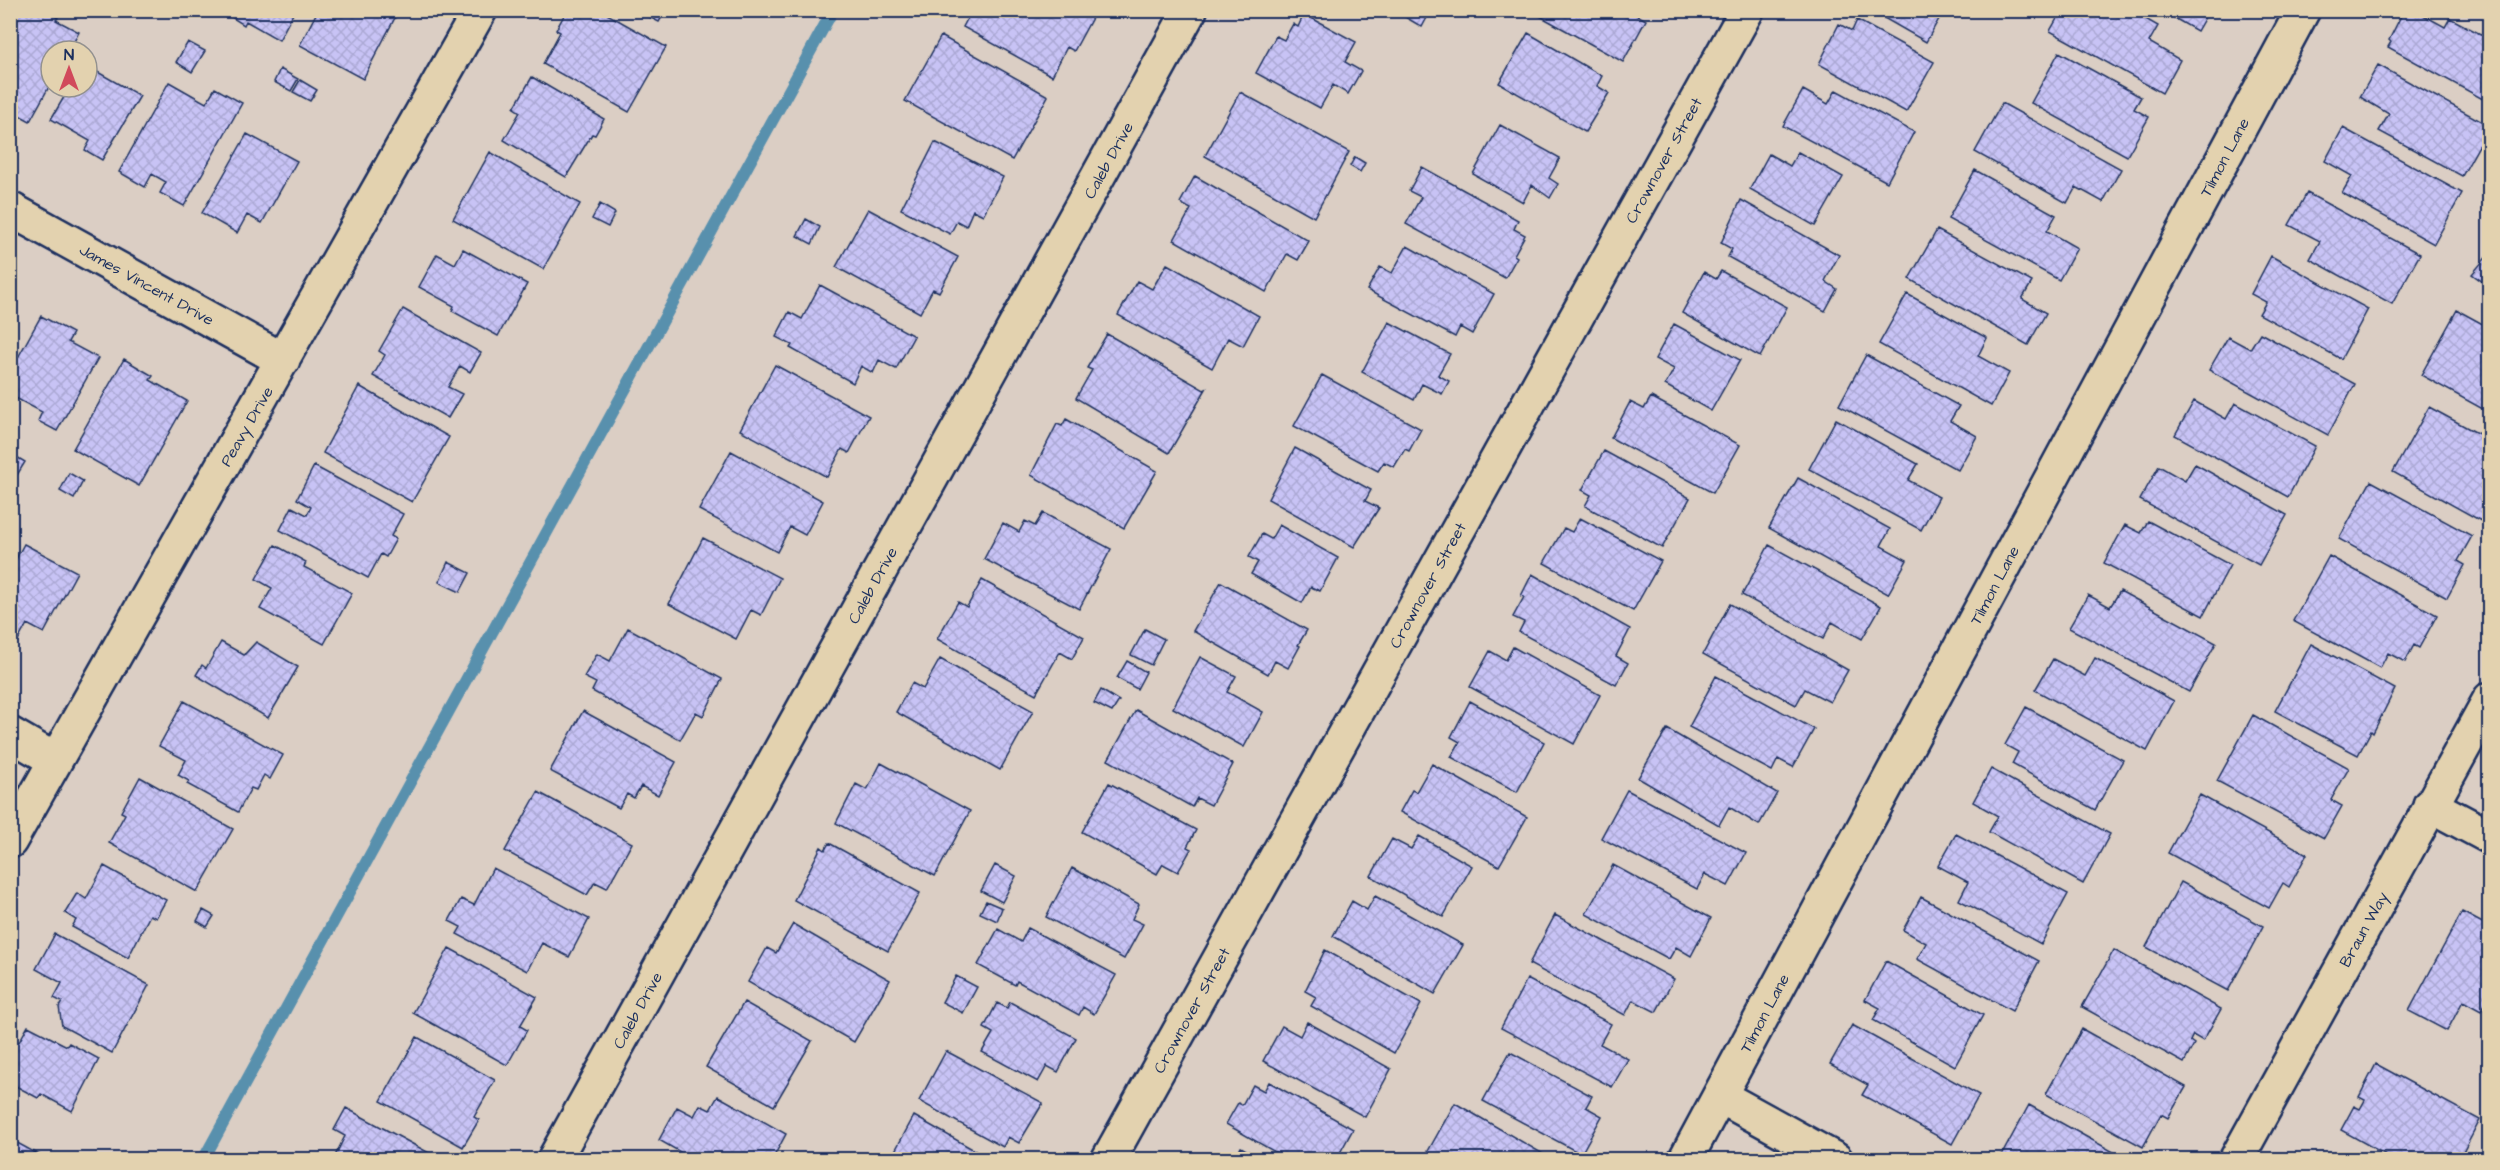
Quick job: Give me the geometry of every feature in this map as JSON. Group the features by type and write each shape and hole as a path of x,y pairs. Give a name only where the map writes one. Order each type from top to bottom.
{"street":[{"name":"Peavy Drive","path":"10,841 480,10"},
{"name":"Caleb Drive","path":"554,1160 1190,10"},
{"name":"Crownover Street","path":"1108,1160 1747,10"},
{"name":"Tilmon Lane","path":"1684,1160 2303,10"},
{"name":"James Vincent Drive","path":"10,209 283,360"},
{"name":"Braun Way","path":"2236,1160 2490,699"},
{"path":"10,734 55,760"},
{"path":"2430,805 2490,837"},
{"path":"1720,1096 1836,1160"}],"building":[{"path":"10,10 45,10 58,18 56,20 79,32 75,39 39,39 39,99 42,99 30,121 10,110"},
{"path":"220,10 295,10 279,40 246,21 244,25"},
{"path":"318,10 399,10 363,79 300,45"},
{"path":"567,10 600,10 666,47 629,112 543,64 560,32 556,30"},
{"path":"648,10 666,10 659,22 645,15"},
{"path":"972,10 1084,10 1093,16 1074,51 1067,47 1052,76 963,27"},
{"path":"1393,10 1431,10 1422,27"},
{"path":"1529,10 1637,10 1635,14 1646,20 1623,62"},
{"path":"1870,10 1944,10 1926,42"},
{"path":"2062,10 2130,10 2158,26 2149,42 2180,60 2162,93 2050,31"},
{"path":"2160,10 2209,10 2197,31"},
{"path":"2404,10 2414,10 2445,27 2450,18 2490,39 2490,103 2388,47 2391,42 2389,40"},
{"path":"1304,14 1356,42 1345,62 1361,71 1348,94 1333,85 1320,108 1256,73 1276,36 1284,40 1293,24 1298,27"},
{"path":"1857,20 1934,62 1906,112 1819,64 1839,24 1852,31"},
{"path":"1528,33 1602,76 1597,86 1609,93 1585,132 1499,83"},
{"path":"941,36 1048,96 1012,160 905,101"},
{"path":"188,42 205,51 192,72 176,62"},
{"path":"2059,52 2141,97 2134,109 2149,117 2127,156 2031,103"},
{"path":"2378,65 2490,126 2462,176 2379,131 2389,114 2360,97"},
{"path":"280,69 298,79 291,91 274,82"},
{"path":"99,73 140,96 102,160 85,150 90,141 51,119 63,99 99,99"},
{"path":"532,77 604,119 595,135 592,134 566,177 504,140 520,112 514,108"},
{"path":"300,80 317,90 310,101 293,92"},
{"path":"169,82 206,103 215,88 242,103 184,206 160,193 166,182 152,174 145,187 119,172"},
{"path":"1803,90 1828,104 1836,90 1914,132 1887,182 1783,126"},
{"path":"1240,92 1349,152 1314,217 1205,156"},
{"path":"2002,103 2121,169 2103,202 2076,187 2067,203 1975,152"},
{"path":"1500,125 1560,158 1549,178 1558,184 1550,198 1532,185 1523,202 1473,174"},
{"path":"2343,128 2462,193 2434,244 2342,193 2352,176 2325,161"},
{"path":"247,134 297,161 262,223 247,215 237,233 202,213"},
{"path":"935,142 1003,177 983,215 973,210 966,226 957,221 950,234 901,209"},
{"path":"490,152 580,204 543,269 453,219"},
{"path":"1798,152 1843,177 1815,226 1750,189 1769,154 1790,166"},
{"path":"1355,157 1365,163 1360,172 1350,166"},
{"path":"1422,167 1518,220 1514,229 1525,235 1514,255 1517,257 1505,278 1406,224 1421,197 1409,191"},
{"path":"1975,170 2056,215 2047,231 2077,248 2059,280 1948,219"},
{"path":"1195,176 1309,241 1298,260 1287,254 1266,292 1174,240 1191,209 1180,203"},
{"path":"2307,193 2420,254 2392,304 2310,259 2320,241 2289,225"},
{"path":"1741,200 1839,255 1825,281 1837,289 1825,311 1728,257 1732,249 1721,243"},
{"path":"600,204 615,213 608,227 592,219"},
{"path":"868,209 958,257 939,292 933,289 920,313 836,267"},
{"path":"806,219 820,227 812,244 797,236"},
{"path":"1937,230 2032,282 2022,299 2046,313 2028,345 1909,279"},
{"path":"1407,246 1494,294 1472,334 1460,327 1455,337 1367,290 1380,267 1392,273"},
{"path":"463,249 527,284 498,336 452,311 454,306 419,287 437,254 455,264"},
{"path":"2490,253 2490,287 2472,274"},
{"path":"2271,256 2368,309 2341,359 2259,314 2266,302 2251,294"},
{"path":"1167,264 1259,316 1243,346 1228,338 1212,368 1118,315 1137,281 1152,289"},
{"path":"1721,271 1787,307 1760,357 1682,313 1704,272 1716,279"},
{"path":"820,285 914,336 896,369 879,360 873,373 861,366 853,383 790,348 792,345 776,337 789,312 802,319"},
{"path":"1907,294 1987,338 1978,356 2009,373 1991,406 1879,344"},
{"path":"403,309 481,353 470,372 460,366 448,387 462,394 448,418 373,376 385,355 379,351"},
{"path":"2457,310 2490,328 2490,413 2421,375"},
{"path":"41,316 73,333 68,342 98,358 57,431 38,421 42,412 10,395 10,372"},
{"path":"1389,322 1450,354 1438,375 1449,381 1442,394 1422,384 1414,400 1362,372"},
{"path":"1674,324 1740,360 1711,411 1665,385 1674,369 1655,359"},
{"path":"2260,333 2355,384 2328,435 2209,370 2228,337 2250,349"},
{"path":"1107,334 1204,390 1206,389 1169,453 1076,398 1092,370 1087,368"},
{"path":"1866,355 1959,406 1950,421 1977,436 1958,470 1839,405"},
{"path":"124,359 153,376 150,380 187,401 139,486 73,449"},
{"path":"775,365 869,416 849,453 842,449 827,477 740,430"},
{"path":"1322,375 1421,429 1409,451 1405,449 1394,467 1384,462 1378,471 1294,426"},
{"path":"359,386 449,437 412,502 323,453"},
{"path":"1651,397 1740,445 1713,493 1611,438 1630,402 1644,409"},
{"path":"2194,401 2226,419 2235,403 2315,446 2288,497 2175,435"},
{"path":"2429,407 2490,440 2490,506 2481,521 2393,472"},
{"path":"1066,419 1157,471 1124,528 1031,475 1057,424 1062,426"},
{"path":"1836,419 1918,464 1908,480 1939,497 1921,530 1809,469"},
{"path":"1295,448 1371,490 1365,501 1379,508 1354,547 1268,499"},
{"path":"731,451 823,501 805,535 790,527 777,552 699,510"},
{"path":"1604,451 1690,498 1662,548 1585,506 1591,495 1582,490"},
{"path":"10,453 25,462 17,475 10,471"},
{"path":"2195,464 2287,515 2259,565 2140,500 2159,466 2185,481"},
{"path":"314,466 403,514 391,536 396,539 386,557 381,554 368,578 280,530 292,507 307,515 311,507 297,499"},
{"path":"69,473 83,481 74,499 60,491"},
{"path":"1798,478 1890,529 1881,546 1907,560 1888,594 1769,528"},
{"path":"2371,481 2472,536 2458,561 2465,565 2447,598 2339,539"},
{"path":"1043,513 1111,549 1079,609 984,559 1003,523 1019,532 1025,521 1035,526"},
{"path":"1580,518 1661,561 1633,611 1544,563 1564,528 1572,532"},
{"path":"2148,521 2230,565 2203,616 2104,563 2125,525 2141,533"},
{"path":"1279,525 1338,558 1320,591 1311,587 1302,603 1251,574 1258,562 1249,557 1262,534 1271,539"},
{"path":"703,538 780,578 761,615 751,610 736,639 669,604"},
{"path":"24,544 77,572 44,633 27,624 17,642 10,639 10,570"},
{"path":"275,545 306,562 304,567 352,593 324,644 260,609 272,588 256,579"},
{"path":"1769,545 1881,606 1862,639 1832,622 1823,639 1742,595"},
{"path":"2329,556 2437,615 2419,648 2414,645 2405,662 2388,653 2380,668 2293,621"},
{"path":"448,562 470,573 460,592 439,582"},
{"path":"1532,574 1630,629 1616,656 1628,663 1616,685 1519,632 1524,622 1513,617 1524,597 1521,596"},
{"path":"982,580 1084,637 1072,659 1060,652 1036,694 937,639 958,602 967,607"},
{"path":"1221,582 1307,630 1288,668 1275,661 1268,674 1193,631"},
{"path":"2120,591 2216,643 2189,692 2069,628 2088,595 2110,607"},
{"path":"1730,604 1848,670 1830,702 1805,689 1796,705 1703,654"},
{"path":"628,628 722,679 703,716 696,712 680,740 592,691 596,683 584,677 597,654 610,661"},
{"path":"1145,629 1164,639 1151,665 1131,655"},
{"path":"221,642 244,655 256,642 298,667 268,718 196,675 202,665 206,668"},
{"path":"2311,644 2395,689 2373,733 2371,731 2358,755 2275,711"},
{"path":"1513,647 1600,695 1574,744 1470,687 1490,651 1506,660"},
{"path":"1200,657 1236,676 1227,692 1263,712 1244,747 1173,708"},
{"path":"2095,658 2174,701 2147,751 2035,690 2053,659 2085,676"},
{"path":"940,659 1033,711 1000,770 896,712 912,683 923,689"},
{"path":"1127,661 1146,672 1137,689 1117,678"},
{"path":"1716,676 1814,729 1793,767 1778,759 1772,771 1689,727"},
{"path":"1101,690 1119,701 1112,712 1094,703"},
{"path":"184,701 283,755 270,779 264,775 256,790 251,788 238,812 187,784 189,781 178,775 186,760 159,746"},
{"path":"1470,701 1544,742 1517,792 1451,757 1460,742 1451,737"},
{"path":"2026,707 2123,760 2095,810 2012,764 2018,752 2005,745"},
{"path":"1136,710 1233,764 1211,805 1197,798 1192,807 1108,760"},
{"path":"583,711 676,762 658,795 641,786 634,798 627,794 619,808 550,771"},
{"path":"2253,715 2349,768 2331,800 2342,806 2324,838 2217,781"},
{"path":"1667,729 1777,793 1759,825 1729,807 1719,825 1638,778"},
{"path":"881,763 970,811 935,876 836,823 856,784 867,790"},
{"path":"1432,764 1527,817 1499,866 1400,812 1412,790 1416,792"},
{"path":"1991,769 2110,834 2083,884 1989,832 1998,816 1973,802"},
{"path":"140,777 233,829 197,892 109,843 125,814 121,812"},
{"path":"1109,783 1196,830 1187,847 1191,849 1178,872 1163,864 1157,874 1082,832"},
{"path":"1627,790 1746,853 1728,886 1705,874 1697,889 1601,838"},
{"path":"538,792 632,843 607,888 595,882 587,895 505,851"},
{"path":"2200,795 2307,854 2289,887 2283,883 2269,908 2168,853"},
{"path":"1956,834 2068,894 2041,944 1959,900 1968,882 1938,866"},
{"path":"1419,836 1472,866 1443,917 1371,876 1392,839 1411,849"},
{"path":"829,843 920,893 888,951 794,900 821,847 825,850"},
{"path":"995,865 1016,876 1002,902 981,891"},
{"path":"1613,865 1711,918 1691,956 1676,947 1669,959 1586,914"},
{"path":"104,866 166,900 156,918 150,915 128,958 72,927 76,920 65,913 77,893 86,899"},
{"path":"493,868 589,919 569,957 542,943 527,971 457,934 461,927 449,921 461,899 474,905"},
{"path":"1072,868 1139,904 1132,919 1143,924 1124,959 1046,917"},
{"path":"2181,882 2263,926 2228,991 2146,947"},
{"path":"1375,896 1463,945 1435,994 1333,936 1352,901 1367,910"},
{"path":"1921,897 2039,961 2012,1011 1917,959 1926,943 1903,930"},
{"path":"986,901 1002,908 997,921 980,913"},
{"path":"203,910 214,916 207,927 197,921"},
{"path":"2462,912 2490,927 2490,996 2481,1011 2463,1001 2447,1031 2409,1011"},
{"path":"1555,915 1674,979 1656,1012 1633,1000 1625,1015 1529,964"},
{"path":"793,924 890,980 854,1042 748,982 767,948 776,953"},
{"path":"1028,928 1116,975 1094,1014 1083,1007 1079,1015 1017,981 1015,985 978,965 998,929 1021,942"},
{"path":"55,934 149,985 112,1053 62,1026 59,1007 62,1002 54,998 62,983 36,969"},
{"path":"449,948 537,997 520,1026 527,1030 507,1065 413,1013"},
{"path":"1325,950 1421,1004 1394,1053 1311,1006 1316,997 1305,991"},
{"path":"2114,950 2221,1009 2203,1041 2193,1035 2190,1041 2194,1044 2184,1063 2082,1007"},
{"path":"1886,961 1983,1015 1955,1066 1873,1020 1880,1008 1865,1000"},
{"path":"956,976 977,987 963,1013 942,1002"},
{"path":"1527,979 1611,1024 1600,1044 1628,1059 1612,1087 1501,1028"},
{"path":"744,1002 812,1041 774,1106 706,1067"},
{"path":"1010,1002 1076,1038 1058,1072 1047,1066 1038,1082 982,1052 993,1033 984,1028 997,1003 1007,1008"},
{"path":"1307,1022 1391,1069 1365,1117 1263,1061 1282,1026 1300,1036"},
{"path":"1852,1025 1979,1095 1952,1144 1862,1095 1868,1085 1830,1064"},
{"path":"28,1026 67,1046 69,1043 99,1059 72,1111 41,1094 38,1098 10,1083 10,1037 19,1042"},
{"path":"2082,1029 2186,1087 2168,1118 2161,1114 2143,1147 2046,1094"},
{"path":"417,1037 495,1080 474,1117 479,1120 463,1147 381,1101"},
{"path":"946,1051 1043,1103 1019,1143 1008,1137 1003,1147 919,1101"},
{"path":"1510,1052 1592,1096 1586,1107 1602,1116 1581,1154 1483,1101"},
{"path":"2376,1064 2480,1120 2459,1160 2395,1160 2341,1130 2354,1106 2360,1109 2365,1100 2359,1097"},
{"path":"1269,1082 1353,1129 1336,1160 1289,1160 1226,1124 1238,1103 1242,1105 1253,1085 1264,1091"},
{"path":"718,1096 786,1134 772,1160 694,1160 659,1140 677,1107 694,1116 700,1105 710,1110"},
{"path":"1455,1103 1545,1155 1543,1160 1438,1160 1427,1153"},
{"path":"2029,1105 2128,1160 1999,1160"},
{"path":"346,1108 442,1160 333,1160 345,1136 334,1130"},
{"path":"914,1116 992,1160 890,1160"},
{"path":"10,1139 45,1158 44,1160 10,1160"},
{"path":"1241,1147 1263,1160 1234,1160"}],"waterway":[{"path":"203,1160 833,10"}]}
